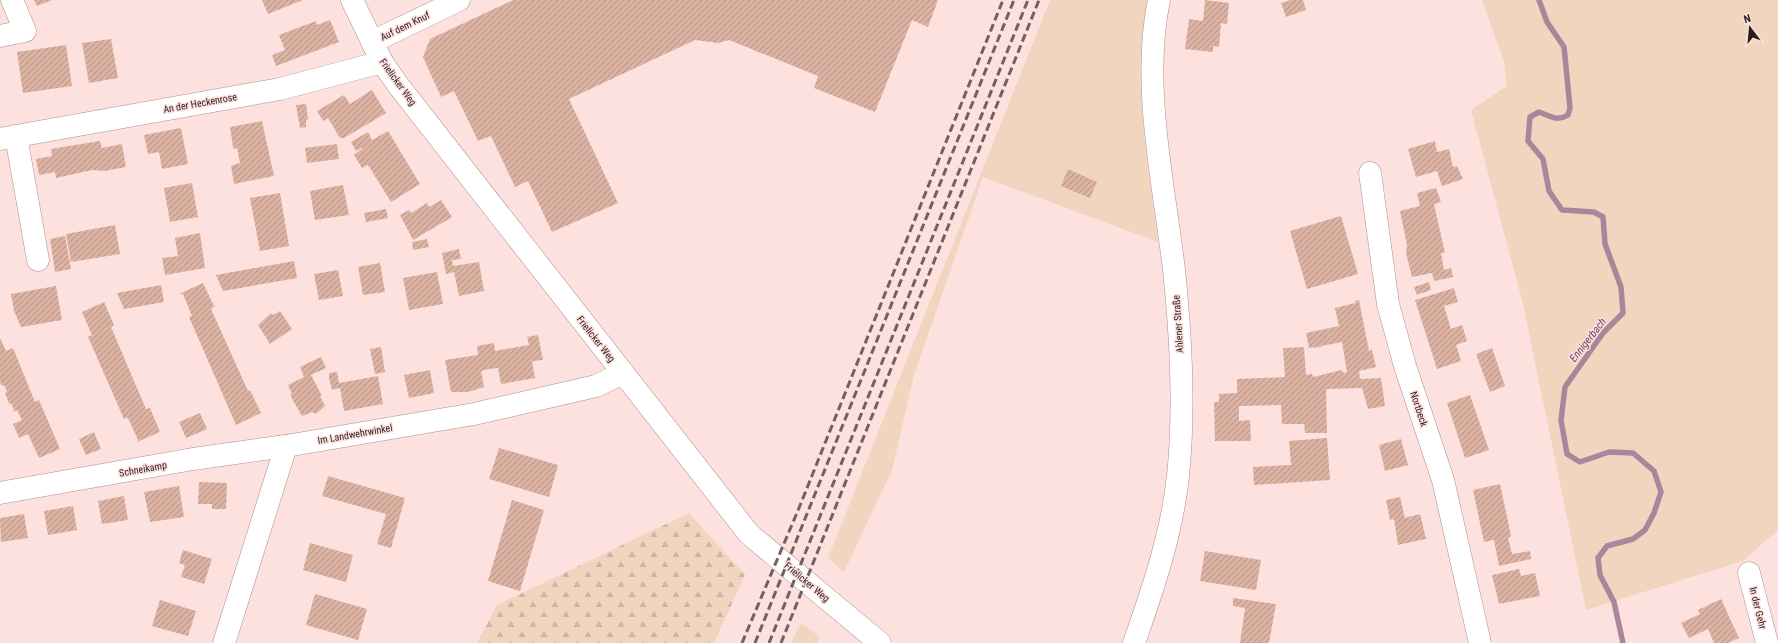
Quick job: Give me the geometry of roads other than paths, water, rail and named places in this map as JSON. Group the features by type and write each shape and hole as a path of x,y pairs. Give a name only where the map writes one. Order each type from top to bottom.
{"street":[{"path":"0,36 25,31 12,0"},
{"name":"Frielicker Weg","path":"352,0 382,62 749,534 880,643"},
{"name":"Auf dem Knuf","path":"372,42 459,0"},
{"name":"Ahlener Straße","path":"1134,643 1157,578 1168,532 1178,477 1181,421 1180,351 1174,271 1154,104 1153,52 1159,0"},
{"name":"An der Heckenrose","path":"38,260 8,138 280,89 382,62"},
{"name":"Nortbeck","path":"1370,173 1388,304 1404,366 1443,480 1480,643"},
{"name":"Im Landwehrwinkel","path":"286,446 474,414 596,386 623,373"},
{"path":"224,643 286,446"},
{"name":"Schneikamp","path":"0,493 193,459 286,446"},
{"name":"In der Gehr","path":"1749,573 1767,643"}],"waterway":[{"name":"Ennigerbach","path":"1539,0 1547,22 1564,47 1570,108 1568,115 1560,118 1554,118 1539,112 1530,117 1528,141 1543,159 1549,191 1562,210 1594,212 1603,217 1605,244 1621,287 1623,313 1603,333 1565,387 1561,420 1567,454 1580,462 1609,452 1633,453 1654,471 1661,492 1654,513 1645,530 1633,539 1607,546 1598,558 1600,575 1614,602 1623,643"}],"railway":[{"path":"742,643 799,508 1003,0"},
{"path":"755,643 1014,0"},
{"path":"769,643 1028,0"},
{"path":"781,643 1039,0"}]}
